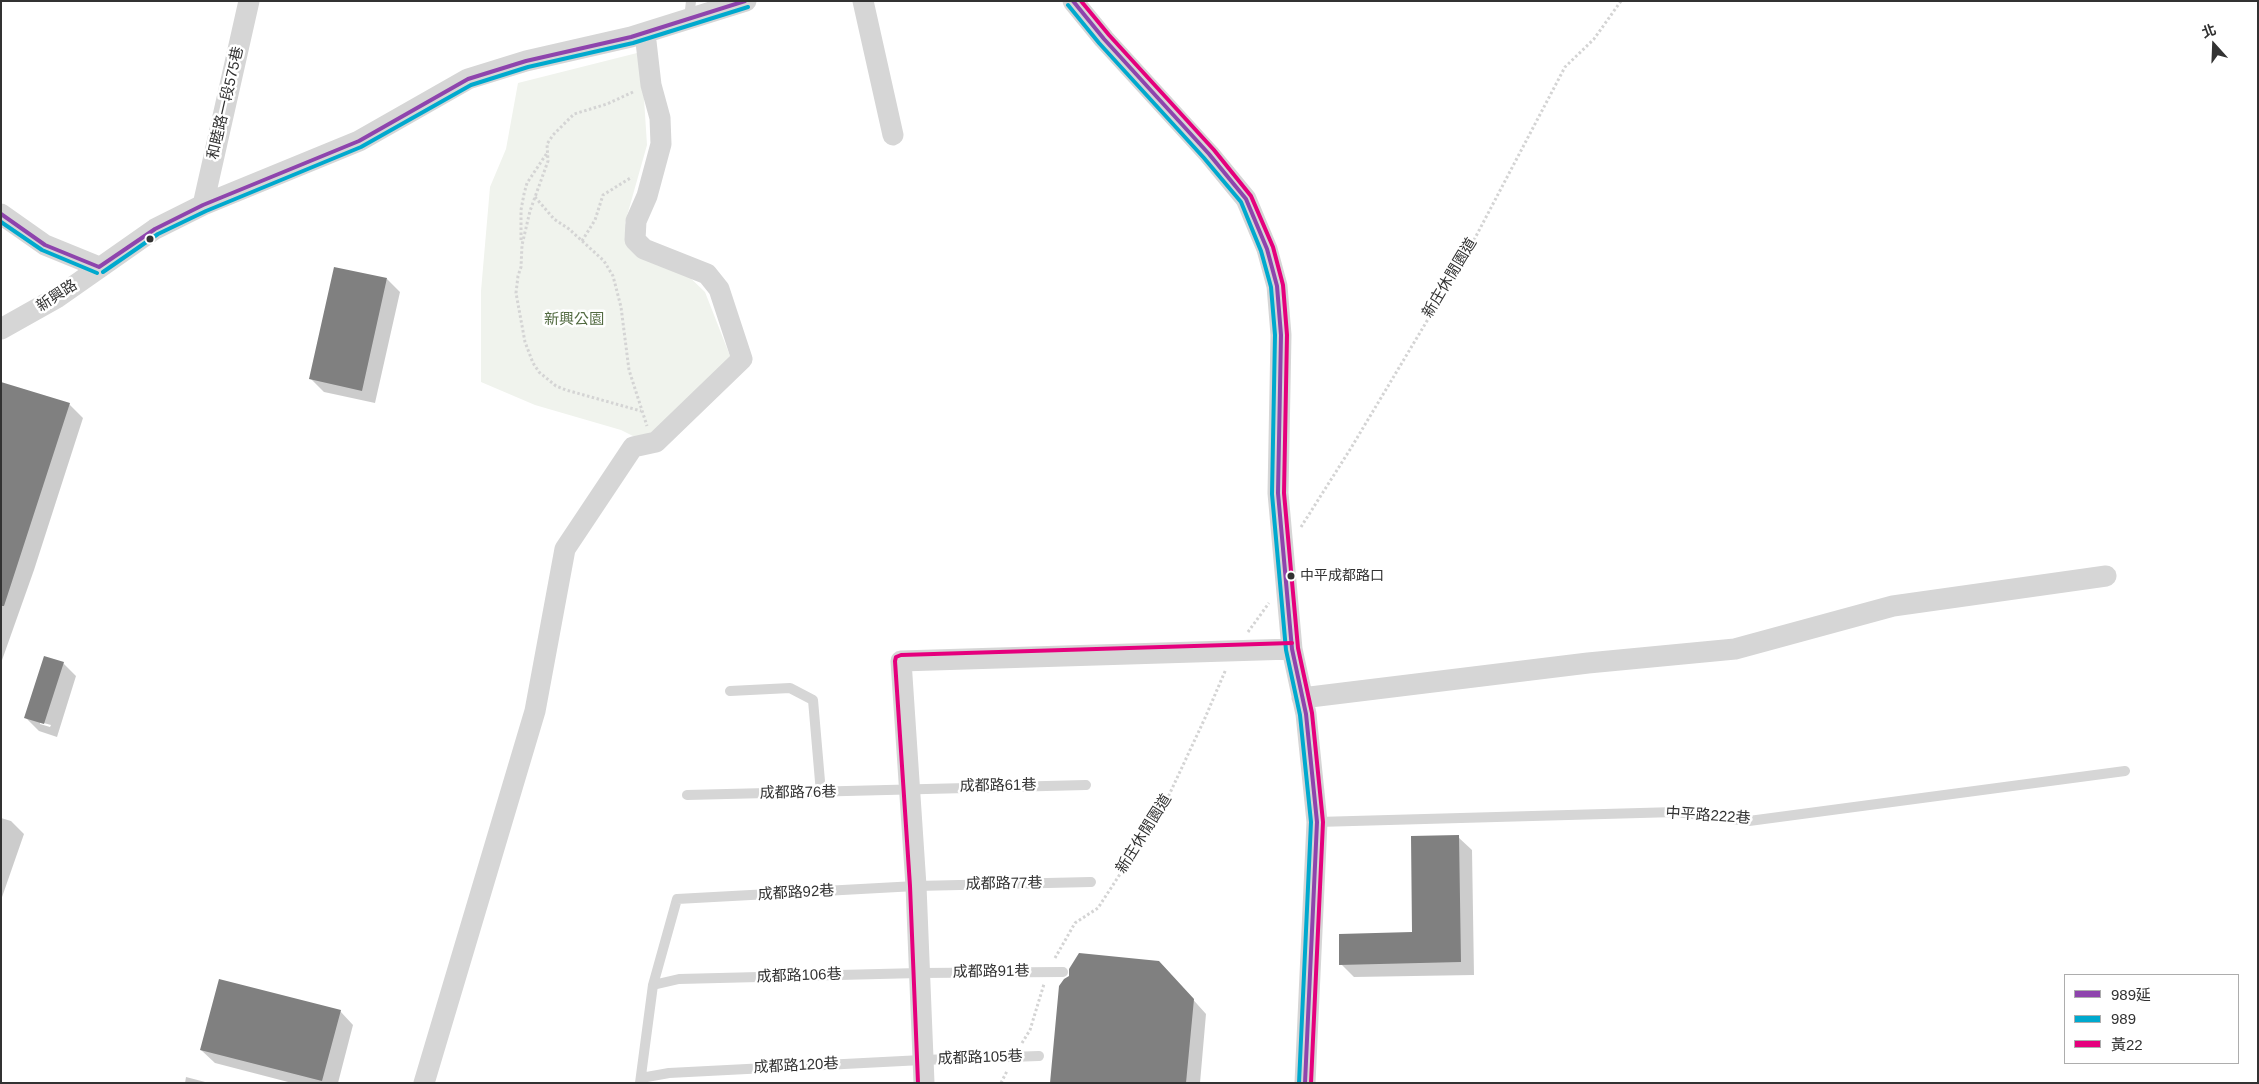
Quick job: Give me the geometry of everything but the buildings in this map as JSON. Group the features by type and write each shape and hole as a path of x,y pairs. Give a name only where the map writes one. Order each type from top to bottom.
{"street":[{"name":"和睦路一段575巷","path":"204,205 249,1"},
{"name":"新興路","path":"1,329 58,297 155,229 204,205 360,141 468,79 526,61 645,33 690,10 746,1"},
{"path":"862,1 893,135"},
{"path":"1073,1 1104,39 1209,154 1246,199 1267,249 1277,286 1281,335 1278,493 1292,649 1306,714 1317,822 1304,1083"},
{"path":"424,1083 535,710 565,549 633,448 656,442 742,359 719,289 707,274 644,249 636,240 636,221 656,167 661,144 660,118 651,85 645,33"},
{"path":"1,214 45,245 99,267"},
{"path":"1302,698 1588,663 1735,649 1893,606 2106,576"},
{"path":"924,1083 916,886 901,661 1292,649"}],"lane":[{"path":"730,691 790,688 813,700 820,792"},
{"name":"中平路222巷","path":"1317,822 1676,812 1749,821 2125,771"},
{"name":"成都路61巷","path":"910,788 1086,785"},
{"name":"成都路76巷","path":"687,795 910,788"},
{"name":"成都路77巷","path":"916,886 1091,882"},
{"name":"成都路92巷","path":"653,985 677,899 916,886"},
{"name":"成都路91巷","path":"919,972 1062,972"},
{"name":"成都路106巷","path":"653,985 679,979 919,972"},
{"path":"641,1081 653,985"},
{"name":"成都路105巷","path":"922,1060 1039,1056"},
{"name":"成都路120巷","path":"641,1081 669,1073 922,1060"}],"path":[{"name":"新庄休閒園道","path":"1001,1083 1013,1057 1030,1030 1047,971 1075,923 1098,908 1163,808 1234,651 1284,570 1310,510 1351,448 1464,259 1565,68 1594,39 1621,1"},
{"path":"522,245 535,197 548,161 547,144 553,135 574,114 607,104 651,85"},
{"path":"548,153 527,183 521,210 521,267 516,293 525,342 533,363 539,372 556,386 641,411"},
{"path":"582,241 595,220 604,195 644,170 656,167"},
{"path":"535,197 554,219 569,229 604,261 613,276 621,307 629,370 641,411 656,442"}],"green space":[{"name":"新興公園","path":"641,52 647,145 625,223 636,252 680,268 705,292 732,361 643,441 621,430 535,405 481,382 481,291 490,187 506,149 518,83"}],"transit line":[{"name":"989延","path":"99,267 155,229 203,205 359,141 468,79 526,61 631,37 745,1"},
{"name":"989延","path":"1073,1 1104,39 1209,154 1246,199 1267,249 1277,286 1281,335 1278,493 1292,649 1306,714 1317,822 1305,1083"},
{"name":"黃22","path":"1081,1 1109,35 1214,150 1251,196 1273,247 1283,285 1287,335 1284,493 1298,648 1312,713 1323,822 1311,1083"},
{"name":"989","path":"1068,5 1099,43 1204,158 1241,202 1261,251 1271,287 1275,335 1272,494 1286,650 1300,715 1311,822 1299,1083"},
{"name":"989","path":"103,272 158,234 206,211 361,147 471,85 528,67 633,43 748,7"},
{"name":"989延","path":"1,214 45,245 99,267"},
{"name":"989","path":"1,222 42,250 97,273"},
{"name":"黃22","path":"918,1083 910,886 896,657 901,655 1292,643"}],"place":[{"name":"中平成都路口","path":"1291,576"}]}
